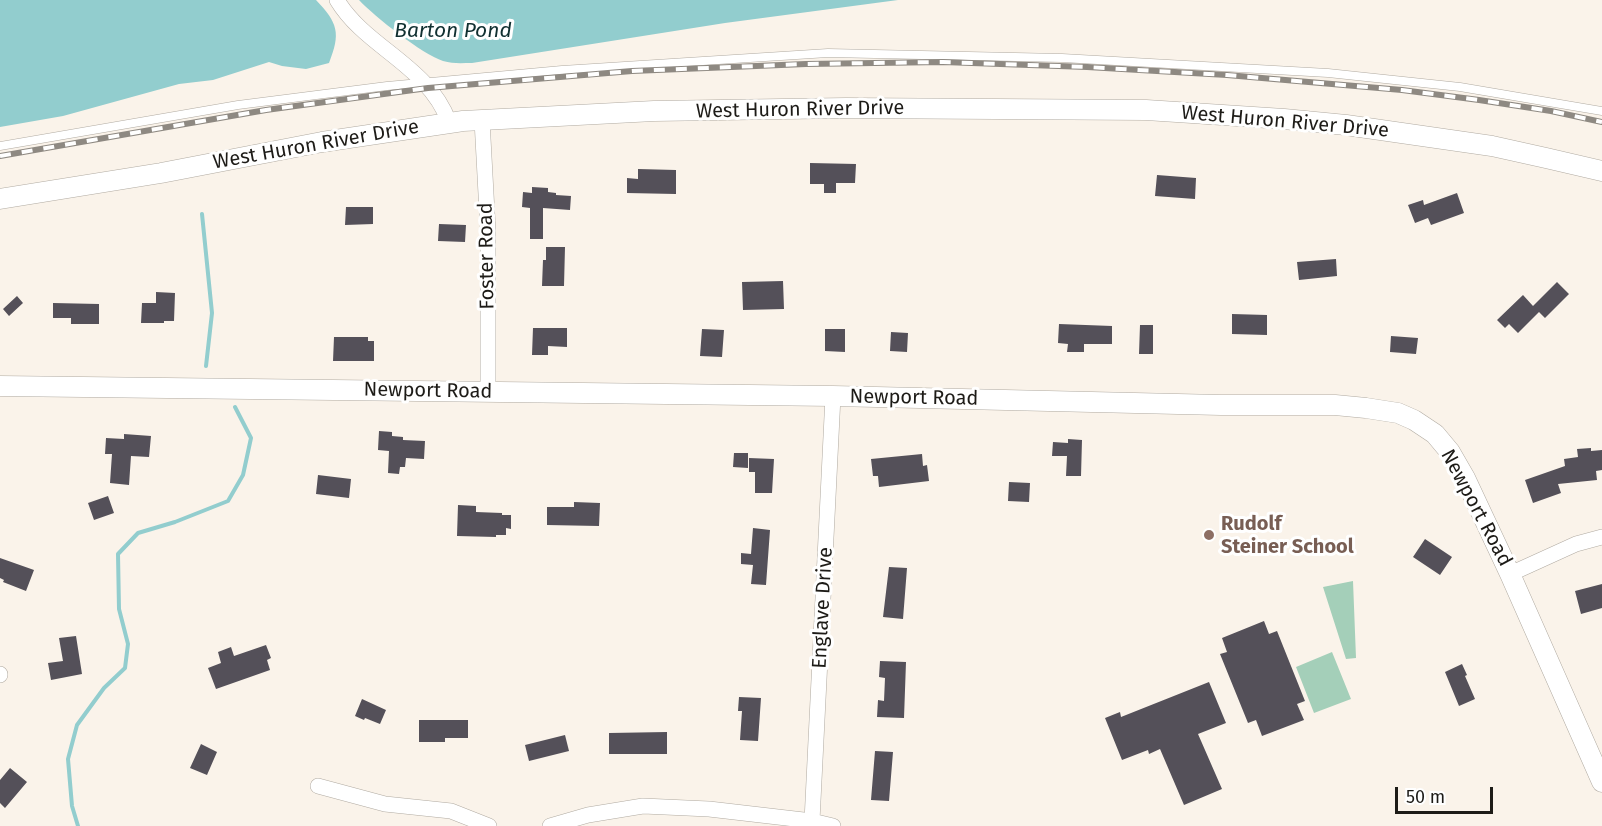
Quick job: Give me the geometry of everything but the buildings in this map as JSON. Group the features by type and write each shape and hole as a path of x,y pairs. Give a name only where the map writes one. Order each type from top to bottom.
{"street":[{"path":"337,0 344,11 365,32 415,73 441,104 449,122"},
{"name":"West Huron River Drive","path":"0,199 449,122 654,111 835,108 1146,110 1284,119 1369,128 1492,146 1602,171"},
{"name":"Foster Road","path":"482,120 488,231 488,392"},
{"name":"Newport Road","path":"0,386 833,396 1221,405 1335,405 1398,413 1436,434 1465,478 1602,782"},
{"name":"Englave Drive","path":"812,820 833,396"},
{"path":"1510,574 1576,544 1602,537"},
{"path":"318,786 385,804 451,811 489,826"},
{"path":"549,826 588,815 643,806 710,809 812,820 833,826"}],"lane":[{"path":"0,146 238,105 423,82 561,70 828,53 1062,58 1328,73 1460,87 1602,111"}],"green space":[{"path":"1353,581 1356,658 1346,659 1323,587"},
{"path":"1332,652 1351,699 1314,713 1296,667"}],"water":[{"name":"Barton Pond","path":"0,0 316,0 333,22 336,36 329,63 306,69 269,62 213,80 179,84 63,116 0,127"},
{"name":"Barton Pond","path":"359,0 898,0 725,23 472,63 450,63 434,57 411,43"}],"waterway":[{"path":"202,214 212,313 206,366"},
{"path":"78,826 72,806 68,759 77,725 104,688 125,668 128,644 119,609 118,554 138,533 175,522 228,501 243,475 251,438 235,407"}],"railway":[{"path":"0,156 266,110 428,88 632,71 806,64 943,62 1227,75 1402,90 1551,111 1602,122"}],"place":[{"name":"Rudolf Steiner School","path":"1209,535"}]}
